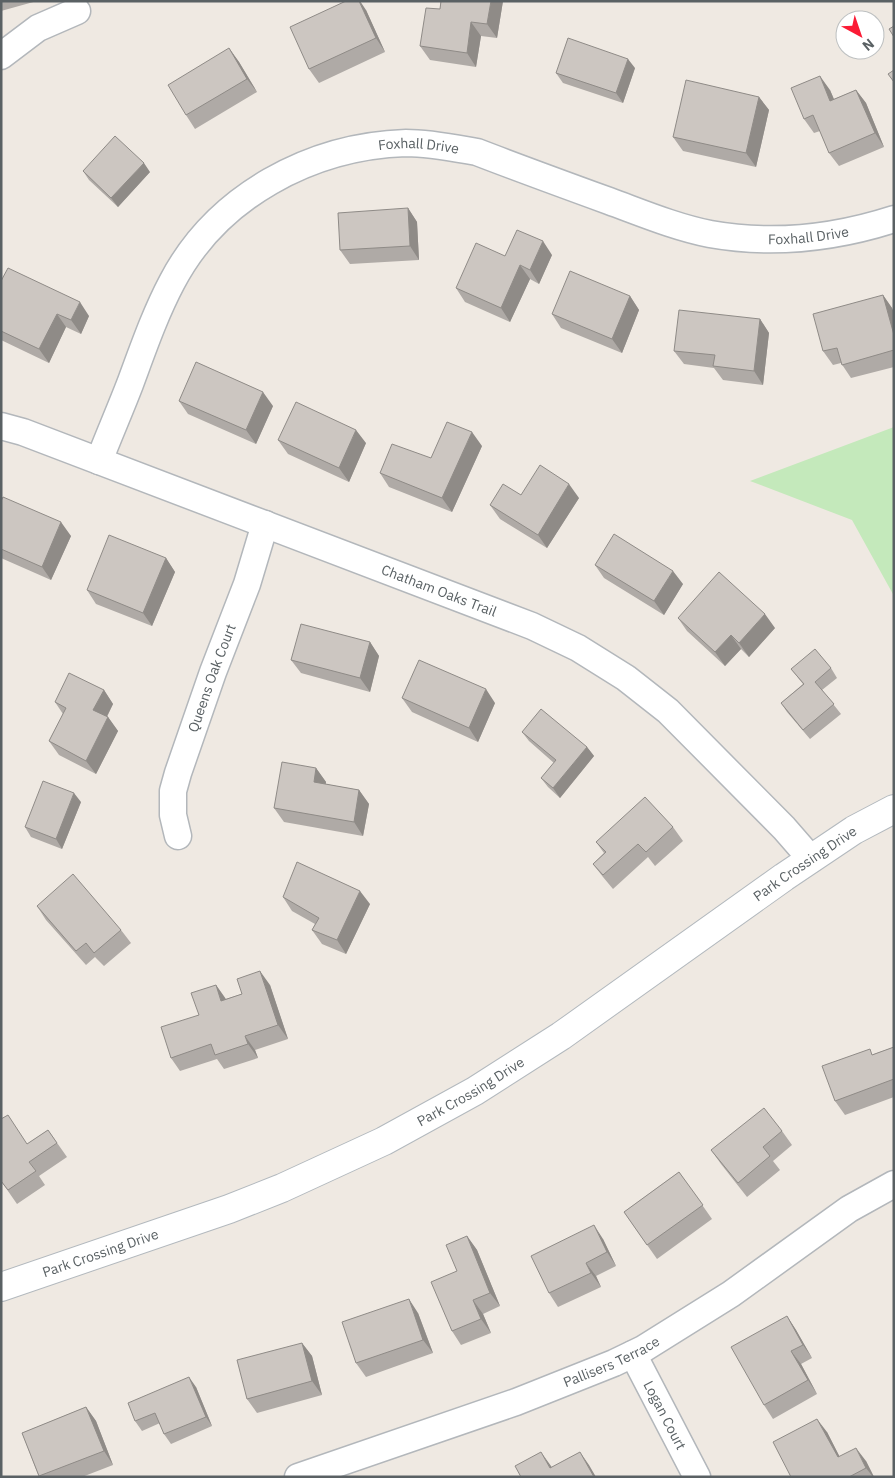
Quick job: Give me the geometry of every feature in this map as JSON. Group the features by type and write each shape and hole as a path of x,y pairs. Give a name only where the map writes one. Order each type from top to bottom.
{"street":[{"path":"1,56 38,28 77,11"},
{"name":"Foxhall Drive","path":"98,461 125,398 153,324 173,281 193,250 223,216 238,203 272,180 330,154 368,146 407,143 444,146 477,152 674,225 711,234 743,238 782,240 813,237 864,228 894,219"},
{"name":"Chatham Oaks Trail","path":"1,426 23,432 532,626 578,648 618,673 668,711 784,828 811,859"},
{"name":"Queens Oak Court","path":"178,836 173,815 173,791 178,772 247,584 265,524"},
{"name":"Park Crossing Drive","path":"1,1286 229,1209 282,1188 384,1141 475,1090 561,1036 811,859 854,830 894,810"},
{"name":"Pallisers Terrace","path":"298,1477 516,1402 633,1354 731,1294 849,1210 894,1184"},
{"name":"Logan Court","path":"633,1354 697,1477"}],"green space":[{"path":"894,427 894,596 852,520 750,481"}],"building":[{"path":"346,1 359,1 376,38 309,69 290,27"},
{"path":"441,1 491,1 487,24 471,22 467,53 420,46 426,8 440,9"},
{"path":"894,26 894,37 889,29"},
{"path":"568,38 628,59 616,93 556,73"},
{"path":"229,48 247,79 186,115 168,85"},
{"path":"894,70 894,82 888,74"},
{"path":"820,76 830,101 856,90 875,133 829,153 813,115 804,119 791,88"},
{"path":"686,80 759,97 746,153 673,137"},
{"path":"115,136 144,163 111,198 83,171"},
{"path":"408,208 410,246 340,250 338,213"},
{"path":"517,230 543,241 530,270 520,265 501,308 456,288 476,243 505,256"},
{"path":"8,268 80,302 71,320 57,314 39,349 1,331 1,281"},
{"path":"570,271 630,296 612,339 552,314"},
{"path":"883,295 894,335 894,350 842,365 837,348 823,351 813,314"},
{"path":"679,310 760,319 754,371 713,366 715,355 674,351"},
{"path":"196,362 263,392 246,430 179,401"},
{"path":"296,402 356,430 339,468 278,440"},
{"path":"447,422 472,432 442,498 380,473 392,444 431,458"},
{"path":"540,465 569,484 538,535 490,505 503,484 521,495"},
{"path":"3,497 61,522 42,567 1,549 1,501"},
{"path":"614,534 673,571 654,601 595,565"},
{"path":"109,535 166,558 143,613 87,590"},
{"path":"719,572 765,614 739,643 731,635 715,652 678,618"},
{"path":"301,624 370,642 360,678 291,660"},
{"path":"815,649 831,668 815,682 834,704 803,730 781,703 804,684 791,669"},
{"path":"419,660 486,689 469,728 402,698"},
{"path":"69,673 104,690 93,710 108,717 86,761 49,741 66,708 55,702"},
{"path":"541,709 587,747 553,788 541,778 556,760 522,732"},
{"path":"282,762 316,768 314,782 359,790 354,822 274,808"},
{"path":"43,781 74,793 56,839 25,827"},
{"path":"645,797 673,827 646,852 638,844 603,875 593,864 606,852 596,842"},
{"path":"297,862 360,891 337,940 312,930 319,918 283,897"},
{"path":"73,874 121,930 94,953 86,943 76,951 37,906"},
{"path":"260,971 278,1025 245,1036 248,1044 215,1055 211,1044 171,1058 161,1027 199,1015 191,993 216,985 221,1001 242,994 237,979"},
{"path":"894,1047 894,1079 835,1101 822,1066 870,1049 872,1055"},
{"path":"764,1108 782,1131 763,1147 770,1156 738,1183 711,1150"},
{"path":"8,1115 27,1144 48,1130 57,1143 29,1162 36,1171 8,1190 1,1181 1,1119"},
{"path":"679,1172 703,1205 647,1245 624,1212"},
{"path":"594,1225 607,1252 586,1263 591,1273 549,1293 531,1256"},
{"path":"467,1236 490,1293 473,1300 481,1319 452,1331 431,1282 457,1271 446,1245"},
{"path":"409,1299 423,1340 356,1363 342,1322"},
{"path":"787,1316 803,1345 791,1351 808,1380 764,1405 731,1347"},
{"path":"302,1343 312,1381 247,1399 237,1360"},
{"path":"189,1377 206,1417 164,1434 155,1413 135,1421 128,1403"},
{"path":"86,1407 104,1451 39,1476 22,1433"},
{"path":"817,1419 838,1457 856,1448 866,1468 849,1477 791,1477 773,1442"},
{"path":"541,1452 550,1468 580,1452 594,1477 521,1477 515,1466"}]}
